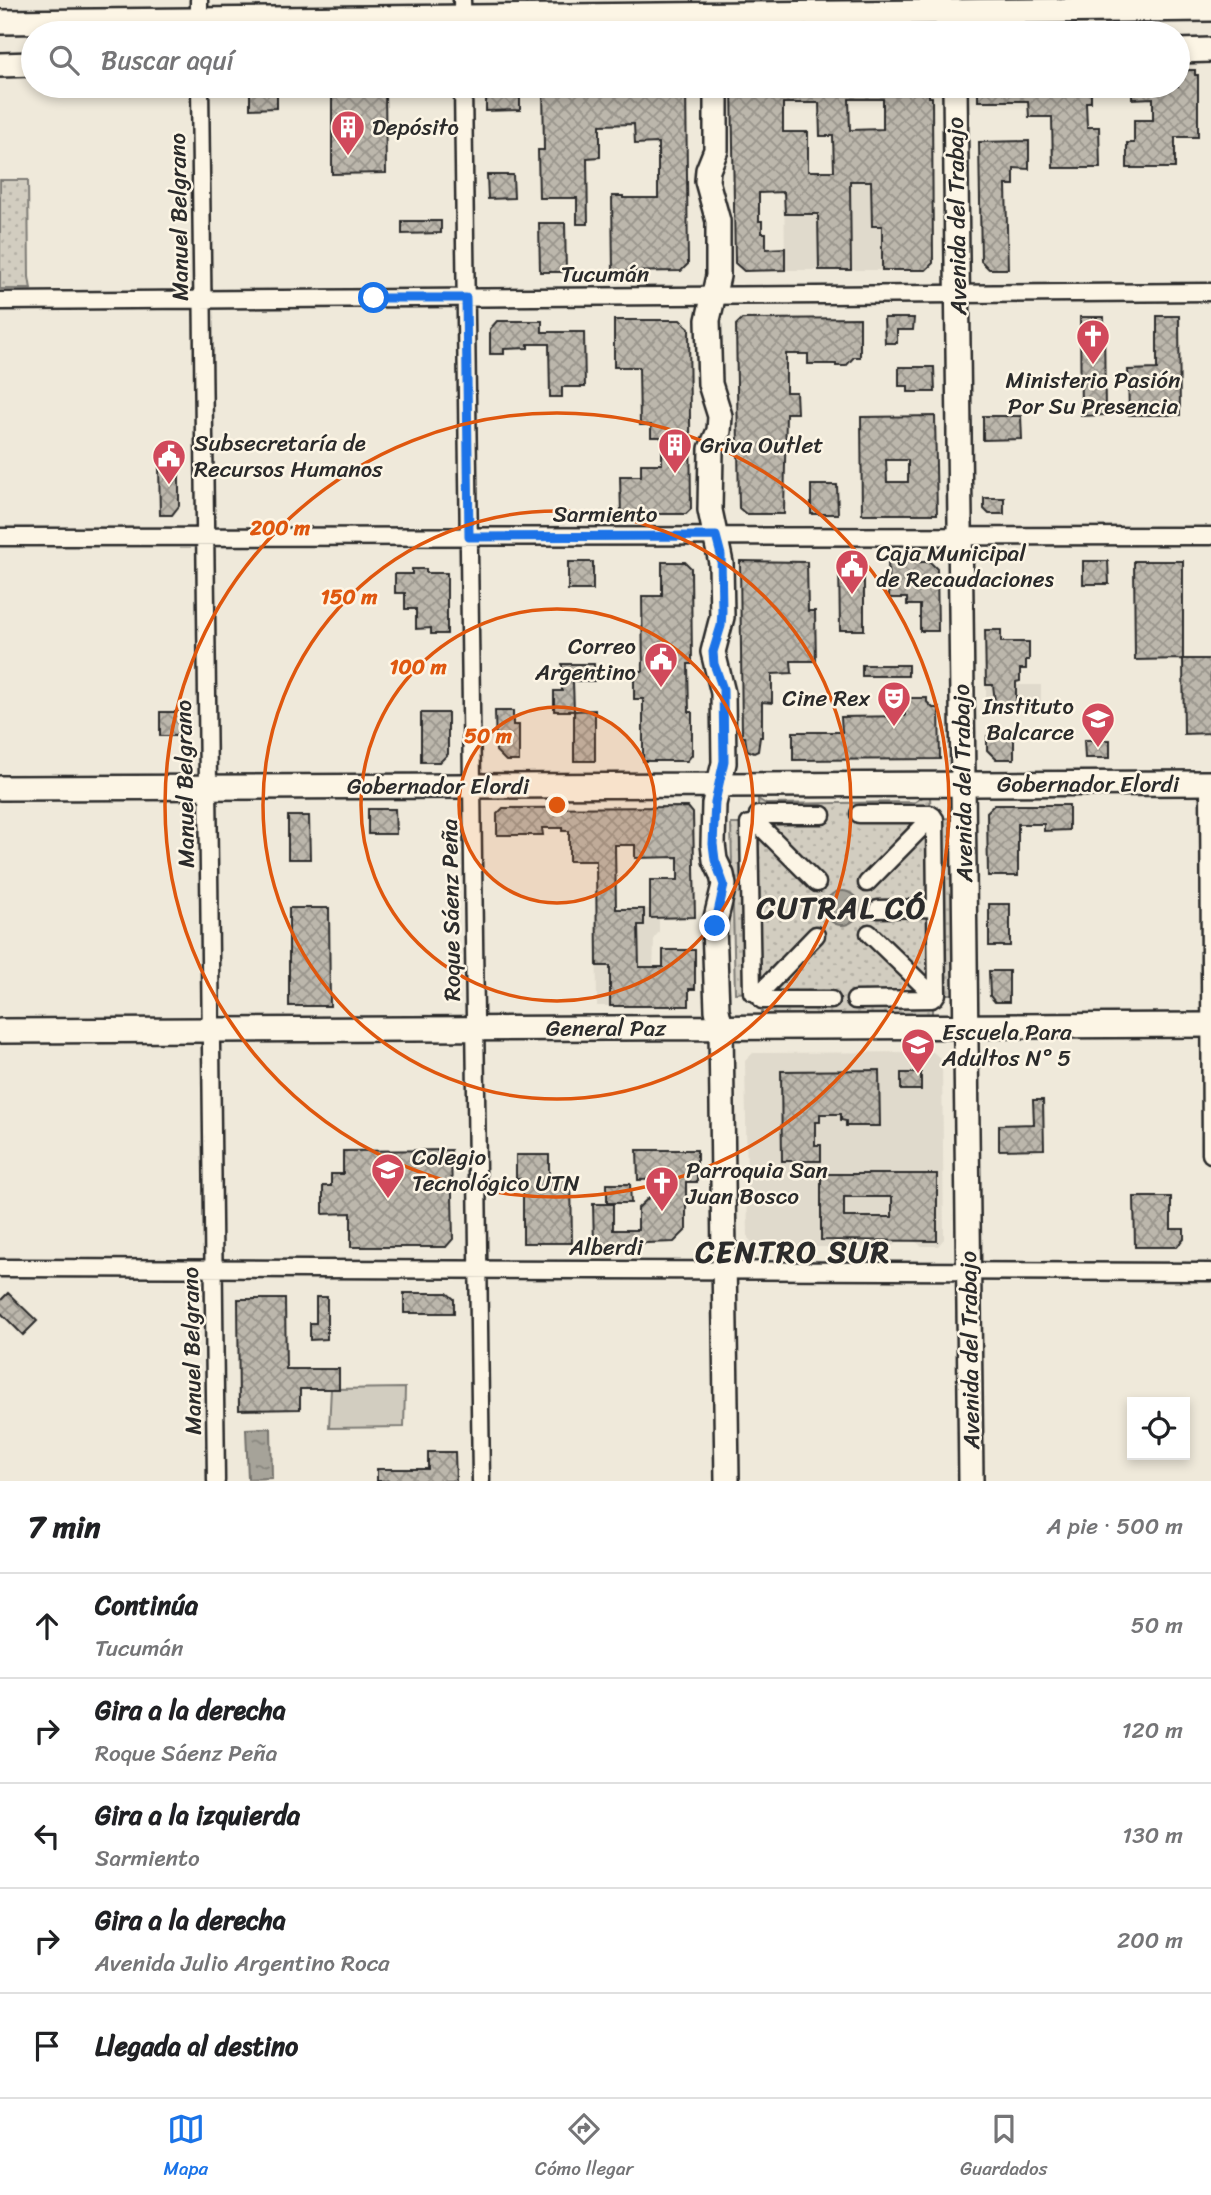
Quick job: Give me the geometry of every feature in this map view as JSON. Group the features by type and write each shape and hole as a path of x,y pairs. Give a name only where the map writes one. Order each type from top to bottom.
{"street":[{"path":"50,21 710,16 955,20 1211,9"},
{"path":"0,22 21,22"},
{"path":"1190,51 1211,50"},
{"path":"0,65 21,64"},
{"name":"Manuel Belgrano","path":"200,98 216,1481"},
{"name":"Roque Sáenz Peña","path":"463,98 481,1481"},
{"path":"716,98 716,150 708,170 707,181 718,221 718,273 708,318 710,378 720,416 711,458 710,510 721,555 721,626 713,646 713,656 723,685 724,707 724,761 714,804 713,844 715,860 724,885 715,926 716,1005 722,1028 727,1481"},
{"name":"Avenida del Trabajo","path":"955,98 971,1481"},
{"name":"Tucumán","path":"0,301 1211,292"},
{"name":"Sarmiento","path":"0,537 1211,536"},
{"path":"1210,783 1211,1154"},
{"name":"Gobernador Elordi","path":"0,788 1210,783"},
{"path":"859,814 933,816"},
{"path":"754,820 822,815"},
{"path":"867,883 933,816"},
{"path":"933,816 935,997"},
{"path":"754,820 817,883"},
{"path":"754,820 757,996"},
{"path":"878,909 936,908"},
{"path":"869,933 935,997"},
{"path":"757,996 816,935"},
{"path":"757,996 831,1000"},
{"path":"855,1000 935,997"},
{"name":"General Paz","path":"0,1031 1211,1026"},
{"name":"Alberdi","path":"0,1269 1211,1272"}],"shaded area":[{"path":"883,129 932,170 933,225 902,226 902,270 851,270 834,182 835,270 785,270 784,172 834,171 833,130"},
{"path":"0,180 28,180 31,289 0,289"},
{"path":"986,685 1041,685 1041,709 986,710"},
{"path":"923,797 930,797 931,814 935,819 951,818 953,994 938,994 932,999 932,1016 762,1018 762,998 754,992 735,993 731,824 751,824 758,818 758,799 766,804 915,802"},
{"path":"596,909 659,909 659,932 654,938 653,976 610,1006 597,1006"},
{"path":"933,1052 942,1060 944,1239 938,1246 922,1246 913,1240 901,1240 891,1247 757,1247 748,1238 745,1061 753,1053"},
{"path":"405,1388 404,1427 329,1428 331,1389"}],"water":[{"path":"842,891 854,896 859,908 854,920 842,925 830,920 825,908 830,896"},
{"path":"271,1428 272,1478 248,1479 246,1429"}],"building":[{"path":"1190,70 1195,70 1195,75 1198,75 1198,137 1175,137 1175,168 1127,168 1127,143 1134,143 1134,120 1153,120 1153,98 1190,98"},
{"path":"250,98 277,98 277,108 250,109"},
{"path":"332,98 385,98 386,173 332,174"},
{"path":"486,98 520,98 520,110 486,111"},
{"path":"543,98 686,98 688,264 681,271 613,272 612,196 658,198 658,143 635,144 634,124 600,125 600,157 587,158 588,224 577,224 577,198 539,198 538,150 544,150"},
{"path":"732,98 932,98 933,263 926,270 882,270 882,226 872,226 871,181 850,181 851,270 819,270 818,214 785,214 784,192 759,193 759,221 762,221 762,233 766,233 766,249 785,248 785,270 744,271 735,263","holes":["849,99 883,99 883,129 850,130","783,103 819,103 820,136 833,136 834,171 808,171 808,132 783,132"]},
{"path":"978,98 1091,98 1091,102 1086,102 1087,127 1099,127 1100,168 1053,168 1052,117 1029,117 1028,101 978,101"},
{"path":"1029,141 1029,169 1014,168 1014,185 1006,185 1008,269 989,269 981,261 979,142"},
{"path":"487,175 513,175 514,198 488,199"},
{"path":"402,221 441,221 441,233 402,234"},
{"path":"539,223 565,223 566,272 540,272"},
{"path":"1157,316 1179,316 1180,415 1129,415 1128,370 1157,369"},
{"name":"Ministerio Pasión Por Su Presencia","path":"1080,317 1104,317 1105,415 1081,416"},
{"path":"860,318 860,357 854,357 846,366 808,364 808,354 786,354 786,392 796,392 797,413 786,413 784,514 746,514 739,508 736,325 742,319"},
{"path":"884,318 914,318 913,330 897,330 897,343 885,343"},
{"path":"614,320 680,320 689,328 691,509 686,514 621,514 620,476 641,476 641,464 662,464 662,439 651,437 651,425 640,425 639,367 614,367"},
{"path":"497,321 542,321 542,332 584,332 585,387 562,387 562,397 550,397 549,344 528,344 528,348 504,349 504,354 490,354 490,329"},
{"path":"899,367 934,367 935,392 908,392 908,386 899,386"},
{"path":"935,416 937,514 862,514 861,417","holes":["886,460 908,460 908,482 887,482"]},
{"path":"983,416 1021,416 1022,439 983,440"},
{"name":"Subsecretaría de Recursos Humanos","path":"159,466 179,466 179,506 172,515 160,515"},
{"path":"811,485 837,485 838,514 811,514"},
{"path":"984,498 1004,498 1004,514 989,514 984,509"},
{"path":"740,561 807,562 808,611 815,611 816,661 791,661 792,673 772,674 772,703 762,702 762,737 758,751 754,753 747,750 745,737 742,737"},
{"path":"1083,561 1108,561 1109,584 1083,584"},
{"path":"1134,561 1183,561 1183,659 1135,660"},
{"path":"568,562 593,562 593,590 568,590"},
{"path":"662,562 685,562 691,568 692,664 688,664 692,755 687,761 643,761 643,699 634,699 634,671 643,671 642,596 662,596"},
{"name":"Caja Municipal de Recaudaciones","path":"839,562 864,562 864,630 840,630"},
{"path":"888,562 930,562 937,569 938,631 920,631 920,605 907,605 907,598 889,598"},
{"path":"412,569 426,569 426,573 447,573 447,634 431,634 431,628 416,629 416,609 405,609 405,593 395,593 395,574 412,574"},
{"path":"985,630 1001,630 1001,642 1029,642 1029,660 1026,660 1026,669 1020,669 1020,681 1016,682 1016,709 996,710 993,685 986,685"},
{"path":"1183,659 1211,659 1211,733 1184,734"},
{"path":"562,664 594,664 594,681 573,681 574,711 554,711 554,691 562,691"},
{"path":"862,665 908,665 908,676 862,676"},
{"path":"905,698 927,698 933,708 939,708 940,759 793,760 793,732 842,732 841,717 905,716"},
{"path":"595,710 595,761 574,761 574,711"},
{"path":"495,711 513,711 513,725 519,725 519,761 506,761 496,751"},
{"path":"160,712 181,712 181,736 160,736"},
{"path":"421,713 448,713 448,754 440,762 421,762"},
{"path":"1014,735 1014,759 996,759 987,750 987,736"},
{"path":"1084,740 1110,740 1110,758 1085,758"},
{"path":"994,805 1069,805 1069,830 1044,831 1044,824 1018,824 1018,876 988,876 987,812"},
{"path":"688,807 693,813 695,917 650,918 650,880 678,880 678,857 635,858 635,845 615,845 616,909 644,909 644,925 638,925 639,967 663,967 663,950 695,950 695,989 689,989 689,1006 610,1006 610,966 597,966 596,861 569,861 569,831 562,831 562,828 542,828 543,835 497,835 497,814 503,808"},
{"path":"368,809 395,809 396,834 368,834"},
{"path":"288,816 309,816 310,859 288,859"},
{"path":"989,904 1010,904 1010,946 989,946"},
{"path":"289,908 329,908 330,1006 289,1006"},
{"path":"989,971 1009,971 1009,1002 995,1002 990,996"},
{"path":"879,1070 880,1126 846,1126 846,1121 841,1120 841,1114 820,1114 820,1122 815,1122 815,1145 821,1145 821,1161 782,1161 781,1071"},
{"path":"901,1073 921,1073 921,1090 901,1090"},
{"path":"1033,1100 1043,1100 1044,1149 999,1150 999,1125 1034,1124"},
{"name":"Colegio Tecnológico UTN","path":"451,1150 453,1239 446,1247 351,1247 351,1213 323,1214 323,1186 331,1186 331,1174 343,1174 343,1151"},
{"path":"637,1150 697,1150 697,1182 686,1182 686,1230 674,1242 594,1245 593,1204 613,1204 613,1230 638,1230 638,1208 668,1179 638,1180"},
{"path":"516,1155 549,1155 549,1175 571,1175 572,1243 523,1243 523,1179 516,1179"},
{"path":"821,1174 937,1174 937,1241 821,1240","holes":["844,1197 892,1197 892,1217 844,1217"]},
{"path":"607,1184 630,1184 631,1203 607,1203"},
{"path":"1134,1197 1171,1197 1171,1229 1184,1229 1184,1239 1177,1247 1135,1247"},
{"path":"8,1293 37,1321 23,1335 0,1312 0,1301"},
{"path":"404,1293 447,1293 454,1299 454,1313 404,1313"},
{"path":"316,1297 327,1297 327,1339 310,1340 310,1323 316,1323"},
{"path":"238,1299 285,1299 286,1369 339,1369 339,1389 300,1389 300,1409 239,1410"},
{"path":"428,1452 455,1452 456,1481 377,1481 377,1469 428,1469"}],"place":[{"name":"Depósito","path":"348,157"},
{"name":"Ministerio Pasión Por Su Presencia","path":"1093,366"},
{"name":"Griva Outlet","path":"675,475"},
{"name":"Subsecretaría de Recursos Humanos","path":"169,486"},
{"name":"Caja Municipal de Recaudaciones","path":"852,596"},
{"name":"Correo Argentino","path":"661,689"},
{"name":"Cine Rex","path":"894,728"},
{"name":"Instituto Balcarce","path":"1098,749"},
{"name":"Escuela Para Adultos N° 5","path":"918,1075"},
{"name":"Colegio Tecnológico UTN","path":"388,1200"},
{"name":"Parroquia San Juan Bosco","path":"662,1213"}],"district":[{"name":"CUTRAL CÓ","path":"842,908"},
{"name":"CENTRO SUR","path":"793,1252"}],"route":[{"path":"374,298 466,298 469,537 716,536 721,555 722,611 721,626 713,652 714,664 723,689 724,761 715,802 713,844 715,860 724,885 715,926"}]}
